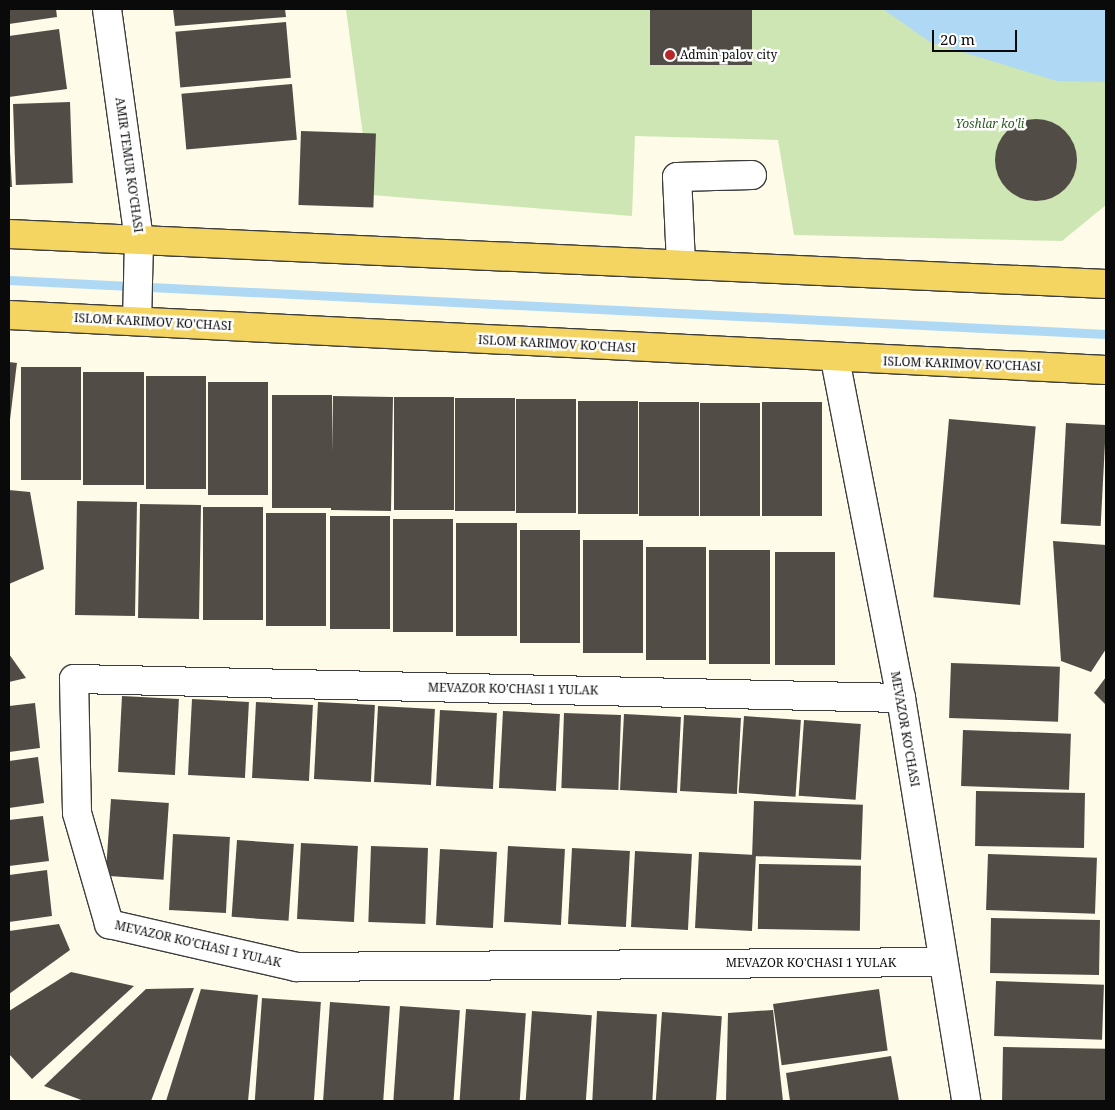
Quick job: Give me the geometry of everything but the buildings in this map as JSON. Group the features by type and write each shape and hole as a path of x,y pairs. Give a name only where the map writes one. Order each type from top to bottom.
{"main road":[{"path":"9,234 1106,284"},
{"name":"ISLOM KARIMOV KO'CHASI","path":"9,315 834,359 1106,370"}],"street":[{"name":"AMIR TEMUR KO'CHASI","path":"107,9 139,241 137,321"},
{"path":"681,264 678,177 752,175"},
{"name":"MEVAZOR KO'CHASI","path":"834,359 901,698 966,1101"},
{"name":"MEVAZOR KO'CHASI 1 YULAK","path":"901,698 74,679 77,813 109,924 296,967 943,962"}],"green space":[{"name":"Yoshlar ko'li","path":"346,9 1106,9 1106,205 1062,241 794,235 778,140 635,136 632,216 371,195"}],"water":[{"path":"883,9 1106,9 1106,82 1057,81 930,42"}],"waterway":[{"path":"9,280 1106,334"}],"place":[{"name":"Admin palov city","path":"670,55"}]}
